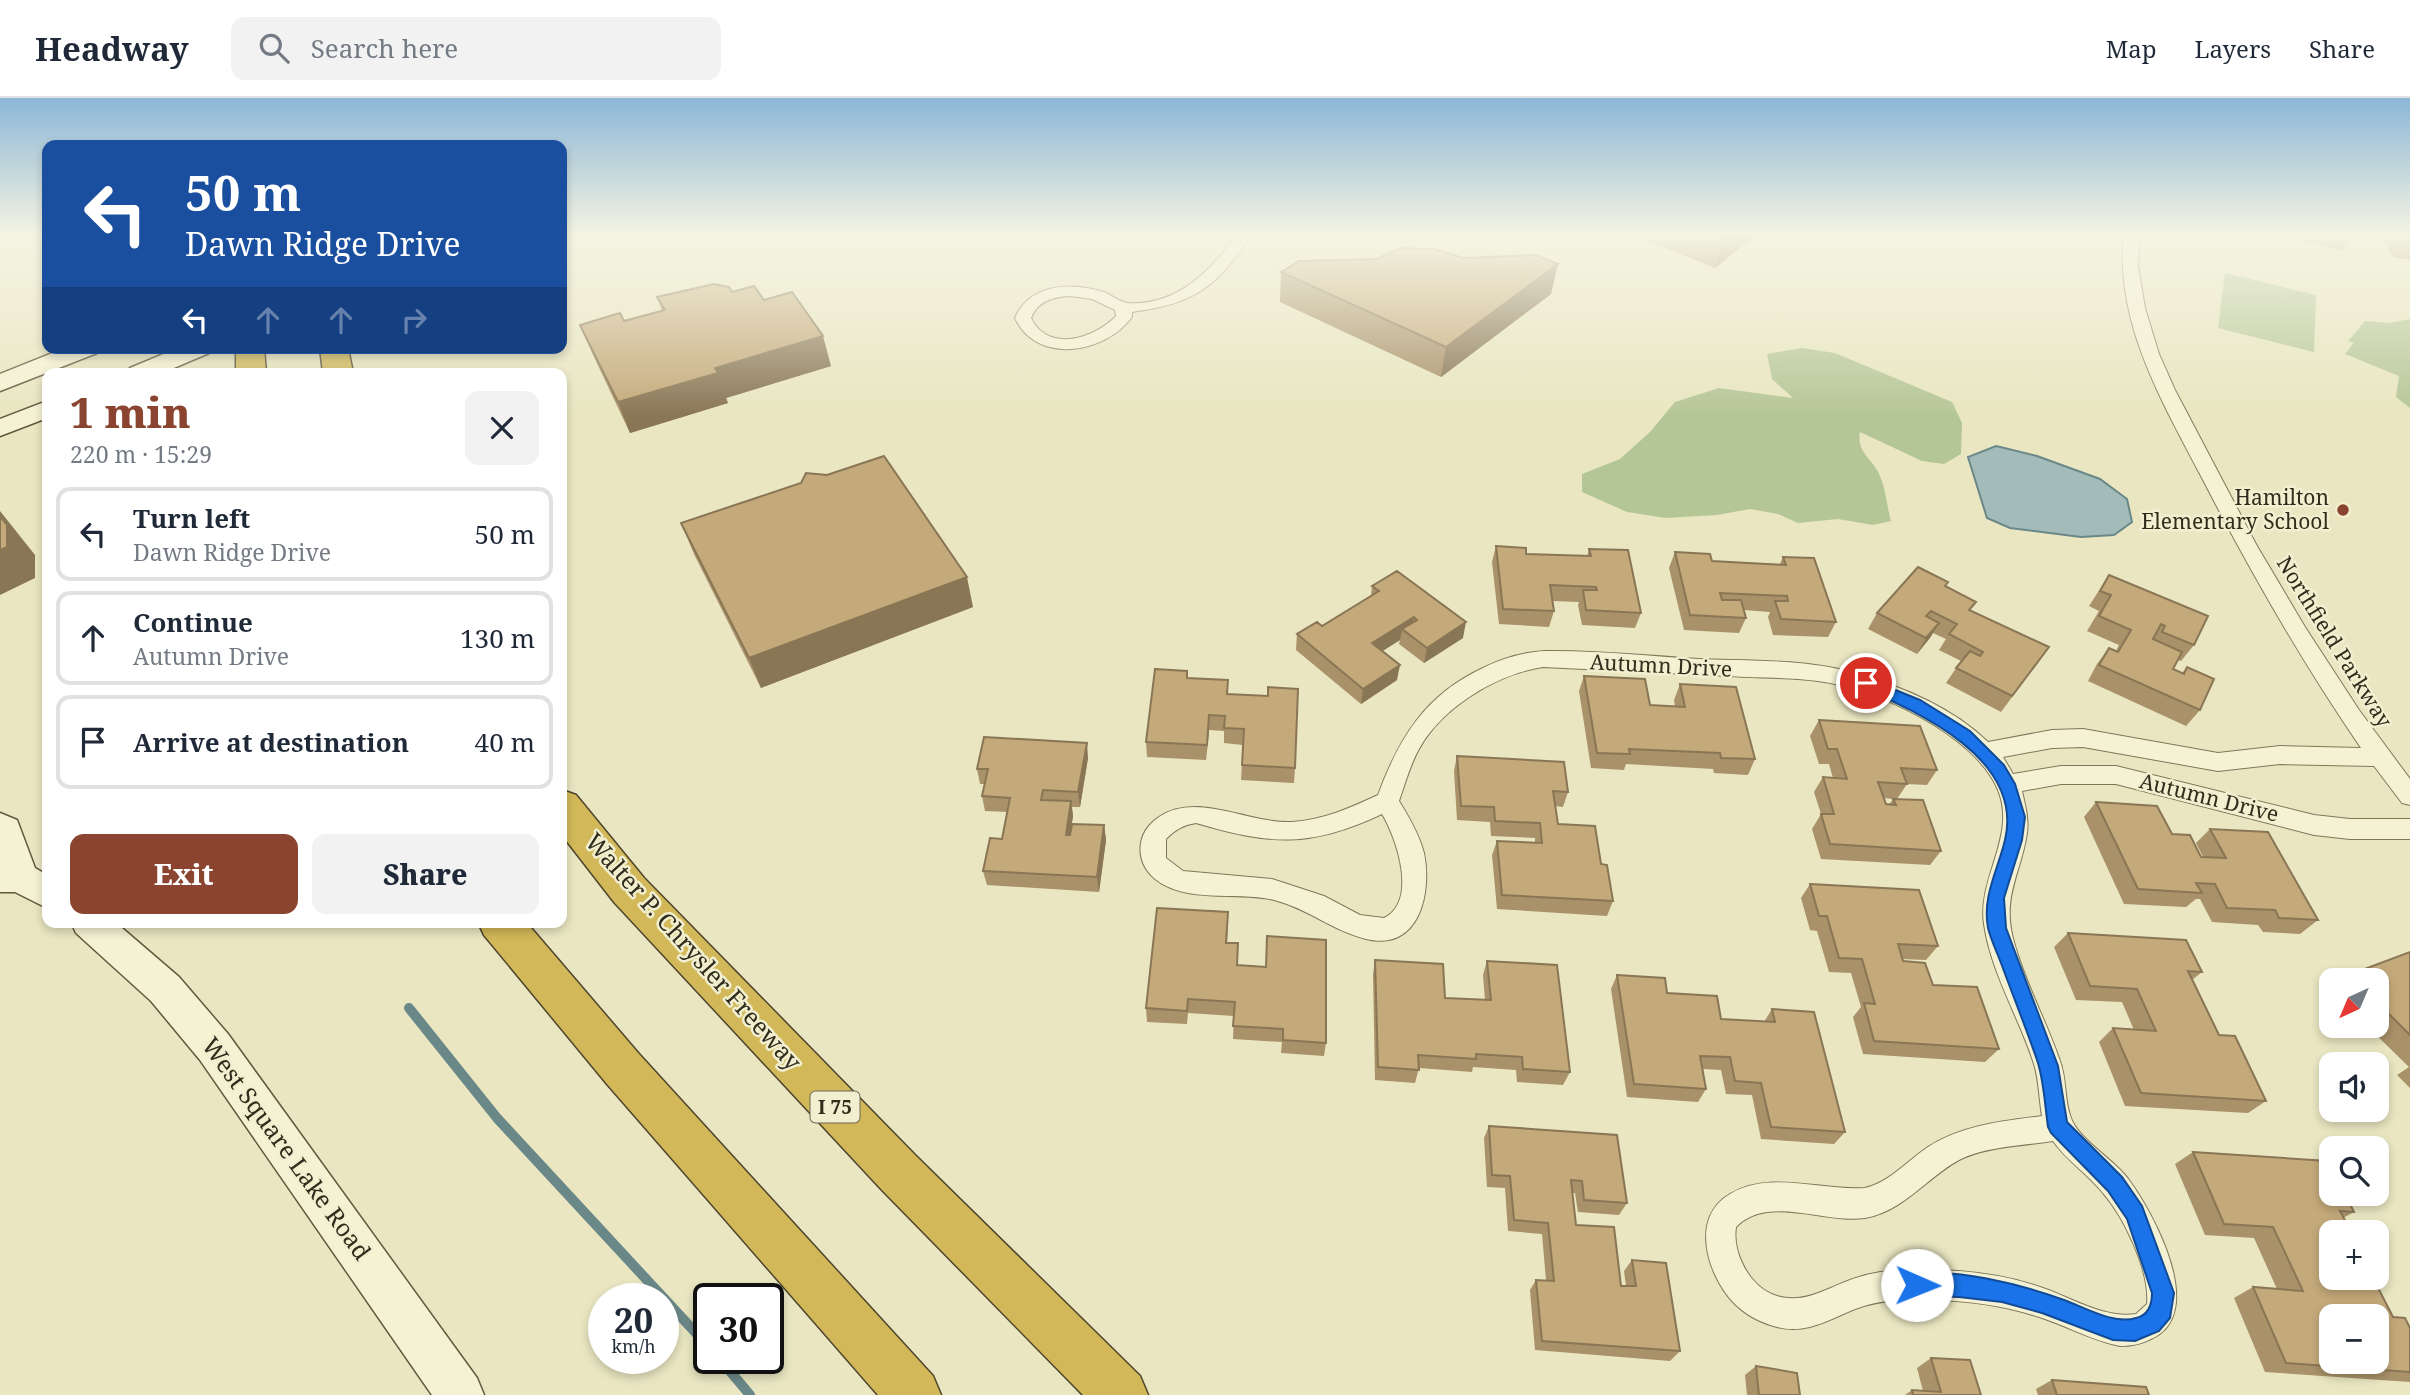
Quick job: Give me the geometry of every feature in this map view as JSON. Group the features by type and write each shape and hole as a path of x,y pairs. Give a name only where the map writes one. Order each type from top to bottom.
{"highway":[{"name":"Walter P. Chrysler Freeway","path":"567,812 629,890 899,1173 1121,1395"},
{"path":"504,928 623,1069 914,1395"}],"main road":[{"path":"0,383 73,354"},
{"path":"151,368 185,354"},
{"path":"0,428 42,411"},
{"path":"0,827 5,830 22,883"},
{"name":"West Square Lake Road","path":"96,928 165,989 214,1047 460,1395"}],"street":[{"path":"1051,295 1030,306 1023,318 1029,331 1041,339 1058,343 1080,343 1107,333 1124,317 1123,308"},
{"path":"1098,295 1123,308 1165,300 1178,295"},
{"name":"Northfield Parkway","path":"2135,295 2139,319 2154,361 2224,505 2290,622 2410,796"},
{"name":"Autumn Drive","path":"1387,802 1414,738 1445,706 1488,673 1516,663 1543,659 1819,673 1849,678 1884,689 1923,709 1965,735 1996,769 2061,775 2116,775 2314,825 2350,829 2410,829"},
{"name":"Autumn Drive","path":"1996,769 2034,741 2075,738 2103,740 2218,762 2280,755 2382,757"},
{"path":"1996,769 2017,817 2014,840 1996,898 1995,912 2009,962 2049,1066 2058,1127 2115,1184 2135,1213 2163,1293 2162,1310 2151,1323 2135,1330 2113,1329 2042,1302 2002,1291 1959,1286 1900,1286 1858,1293 1798,1315 1774,1313 1751,1299 1735,1283 1723,1257 1720,1238 1723,1222 1744,1200 1764,1197 1859,1204 1879,1200 1895,1192 1932,1161 1952,1149 1973,1142 2058,1127"},
{"path":"1387,802 1410,844 1413,898 1404,919 1384,929 1368,929 1351,923 1315,902 1272,889 1181,881 1168,876 1153,858 1153,837 1172,819 1184,815 1196,814 1265,832 1298,833 1334,824 1387,802"}],"green space":[{"path":"2222,295 2316,295 2314,352 2218,328"},
{"path":"2410,319 2410,408 2396,397 2399,376 2345,354 2354,343 2348,341 2365,321 2390,323"},
{"path":"1802,348 1835,353 1952,402 1962,423 1961,454 1944,464 1922,461 1860,432 1863,451 1882,481 1891,521 1873,525 1838,519 1798,523 1778,514 1750,509 1717,515 1666,518 1627,512 1582,492 1582,474 1620,459 1650,432 1675,402 1719,388 1793,398 1772,379 1767,354"}],"water":[{"path":"1996,446 2037,456 2100,479 2127,499 2132,522 2114,535 2081,537 2010,528 1987,518 1968,457"}],"building":[{"path":"668,295 760,295 764,300 794,295 823,336 715,368 718,373 618,402 580,325 620,313 624,321 665,310 657,297"},
{"path":"1331,295 1517,295 1446,347"},
{"path":"884,456 967,577 749,658 681,523 801,483 806,473 827,475"},
{"path":"0,516 7,525 7,547 0,550"},
{"path":"1496,546 1526,548 1526,554 1591,556 1589,549 1628,550 1641,613 1586,610 1583,590 1597,590 1596,587 1550,585 1554,611 1503,609"},
{"path":"1675,552 1710,554 1712,561 1786,565 1783,557 1814,558 1836,622 1781,619 1775,601 1788,601 1787,596 1720,593 1722,600 1741,600 1746,618 1690,615"},
{"path":"1918,567 1948,582 1945,586 1976,602 1969,610 2049,647 2012,696 1956,668 1970,651 1980,656 1983,652 1949,634 1957,624 1931,611 1926,616 1939,623 1926,638 1877,613"},
{"path":"1397,571 1466,622 1427,648 1402,629 1417,620 1414,617 1372,643 1400,665 1363,689 1297,634 1317,622 1322,626 1379,591 1372,586"},
{"path":"2109,575 2208,616 2194,645 2162,632 2165,626 2161,624 2153,639 2182,652 2173,669 2184,674 2187,667 2214,679 2200,710 2099,665 2109,648 2118,652 2131,630 2099,616 2111,595 2100,591"},
{"path":"1155,669 1187,671 1187,678 1228,680 1227,694 1268,696 1268,687 1298,689 1295,768 1242,765 1244,729 1224,728 1225,716 1209,715 1207,745 1146,742"},
{"path":"1584,676 1645,679 1650,705 1685,707 1680,684 1736,687 1755,759 1721,758 1720,753 1629,749 1630,754 1597,753"},
{"path":"1819,720 1920,726 1937,770 1901,768 1907,784 1878,782 1886,804 1896,805 1893,799 1923,800 1941,851 1830,844 1821,814 1834,814 1823,777 1847,779 1837,749 1828,749"},
{"path":"984,737 1087,743 1078,792 1043,790 1041,800 1071,801 1066,835 1070,835 1072,824 1104,825 1097,877 983,871 990,838 1002,839 1010,798 982,796 988,769 977,769"},
{"path":"1457,756 1564,762 1568,792 1553,791 1558,824 1595,826 1601,864 1607,865 1613,901 1502,895 1497,841 1542,843 1540,823 1495,821 1494,807 1461,806"},
{"path":"2096,802 2157,806 2172,834 2190,835 2201,857 2226,858 2210,829 2268,832 2318,920 2279,918 2275,910 2227,908 2215,884 2196,883 2202,893 2138,889"},
{"path":"1810,884 1919,890 1938,946 1898,944 1903,961 1925,963 1933,985 1977,987 1999,1049 1874,1041 1864,1003 1875,1004 1862,959 1839,958 1827,916 1819,916"},
{"path":"1157,908 1228,912 1226,943 1238,943 1237,965 1266,967 1267,936 1326,940 1326,1043 1283,1040 1283,1029 1233,1026 1235,1002 1188,999 1187,1011 1146,1008"},
{"path":"2068,933 2186,940 2202,972 2188,971 2219,1035 2235,1036 2266,1101 2141,1093 2113,1028 2156,1031 2137,989 2090,986"},
{"path":"2410,952 2410,1035 2389,1014 2389,968 2367,968"},
{"path":"1375,960 1443,964 1445,998 1491,1000 1487,961 1557,965 1570,1072 1523,1069 1522,1057 1476,1054 1476,1059 1418,1055 1419,1070 1378,1067"},
{"path":"1617,975 1665,978 1667,993 1717,996 1721,1019 1775,1022 1772,1009 1814,1012 1845,1132 1771,1127 1761,1083 1735,1081 1730,1057 1700,1056 1706,1089 1634,1084"},
{"path":"1489,1126 1617,1135 1627,1203 1584,1200 1582,1181 1571,1180 1576,1225 1614,1227 1621,1286 1636,1286 1632,1260 1666,1263 1680,1351 1542,1341 1536,1280 1554,1281 1548,1223 1514,1220 1510,1176 1492,1175"},
{"path":"2193,1152 2319,1160 2319,1206 2351,1206 2354,1212 2340,1211 2345,1220 2319,1220 2319,1290 2379,1290 2386,1304 2319,1304 2319,1365 2286,1363 2253,1287 2303,1291 2273,1227 2224,1224"},
{"path":"2389,1309 2393,1317 2405,1318 2410,1328 2410,1372 2389,1370"},
{"path":"1931,1358 1970,1360 1981,1395 1913,1395 1912,1390 1941,1392"},
{"path":"1756,1366 1797,1373 1800,1395 1759,1395"},
{"path":"2052,1380 2146,1387 2149,1395 2057,1395"}],"waterway":[{"path":"409,1008 497,1118 693,1330"},
{"path":"732,1374 750,1395"}],"place":[{"name":"Hamilton Elementary School","path":"2343,510"}],"route":[{"path":"1866,683 1884,689 1941,718 1965,735 1999,770 2007,784 2017,817 2014,840 1996,898 1997,928 2049,1066 2058,1127 2115,1184 2135,1213 2163,1293 2162,1310 2151,1323 2135,1330 2113,1329 2042,1302 2002,1291 1917,1285"}]}
